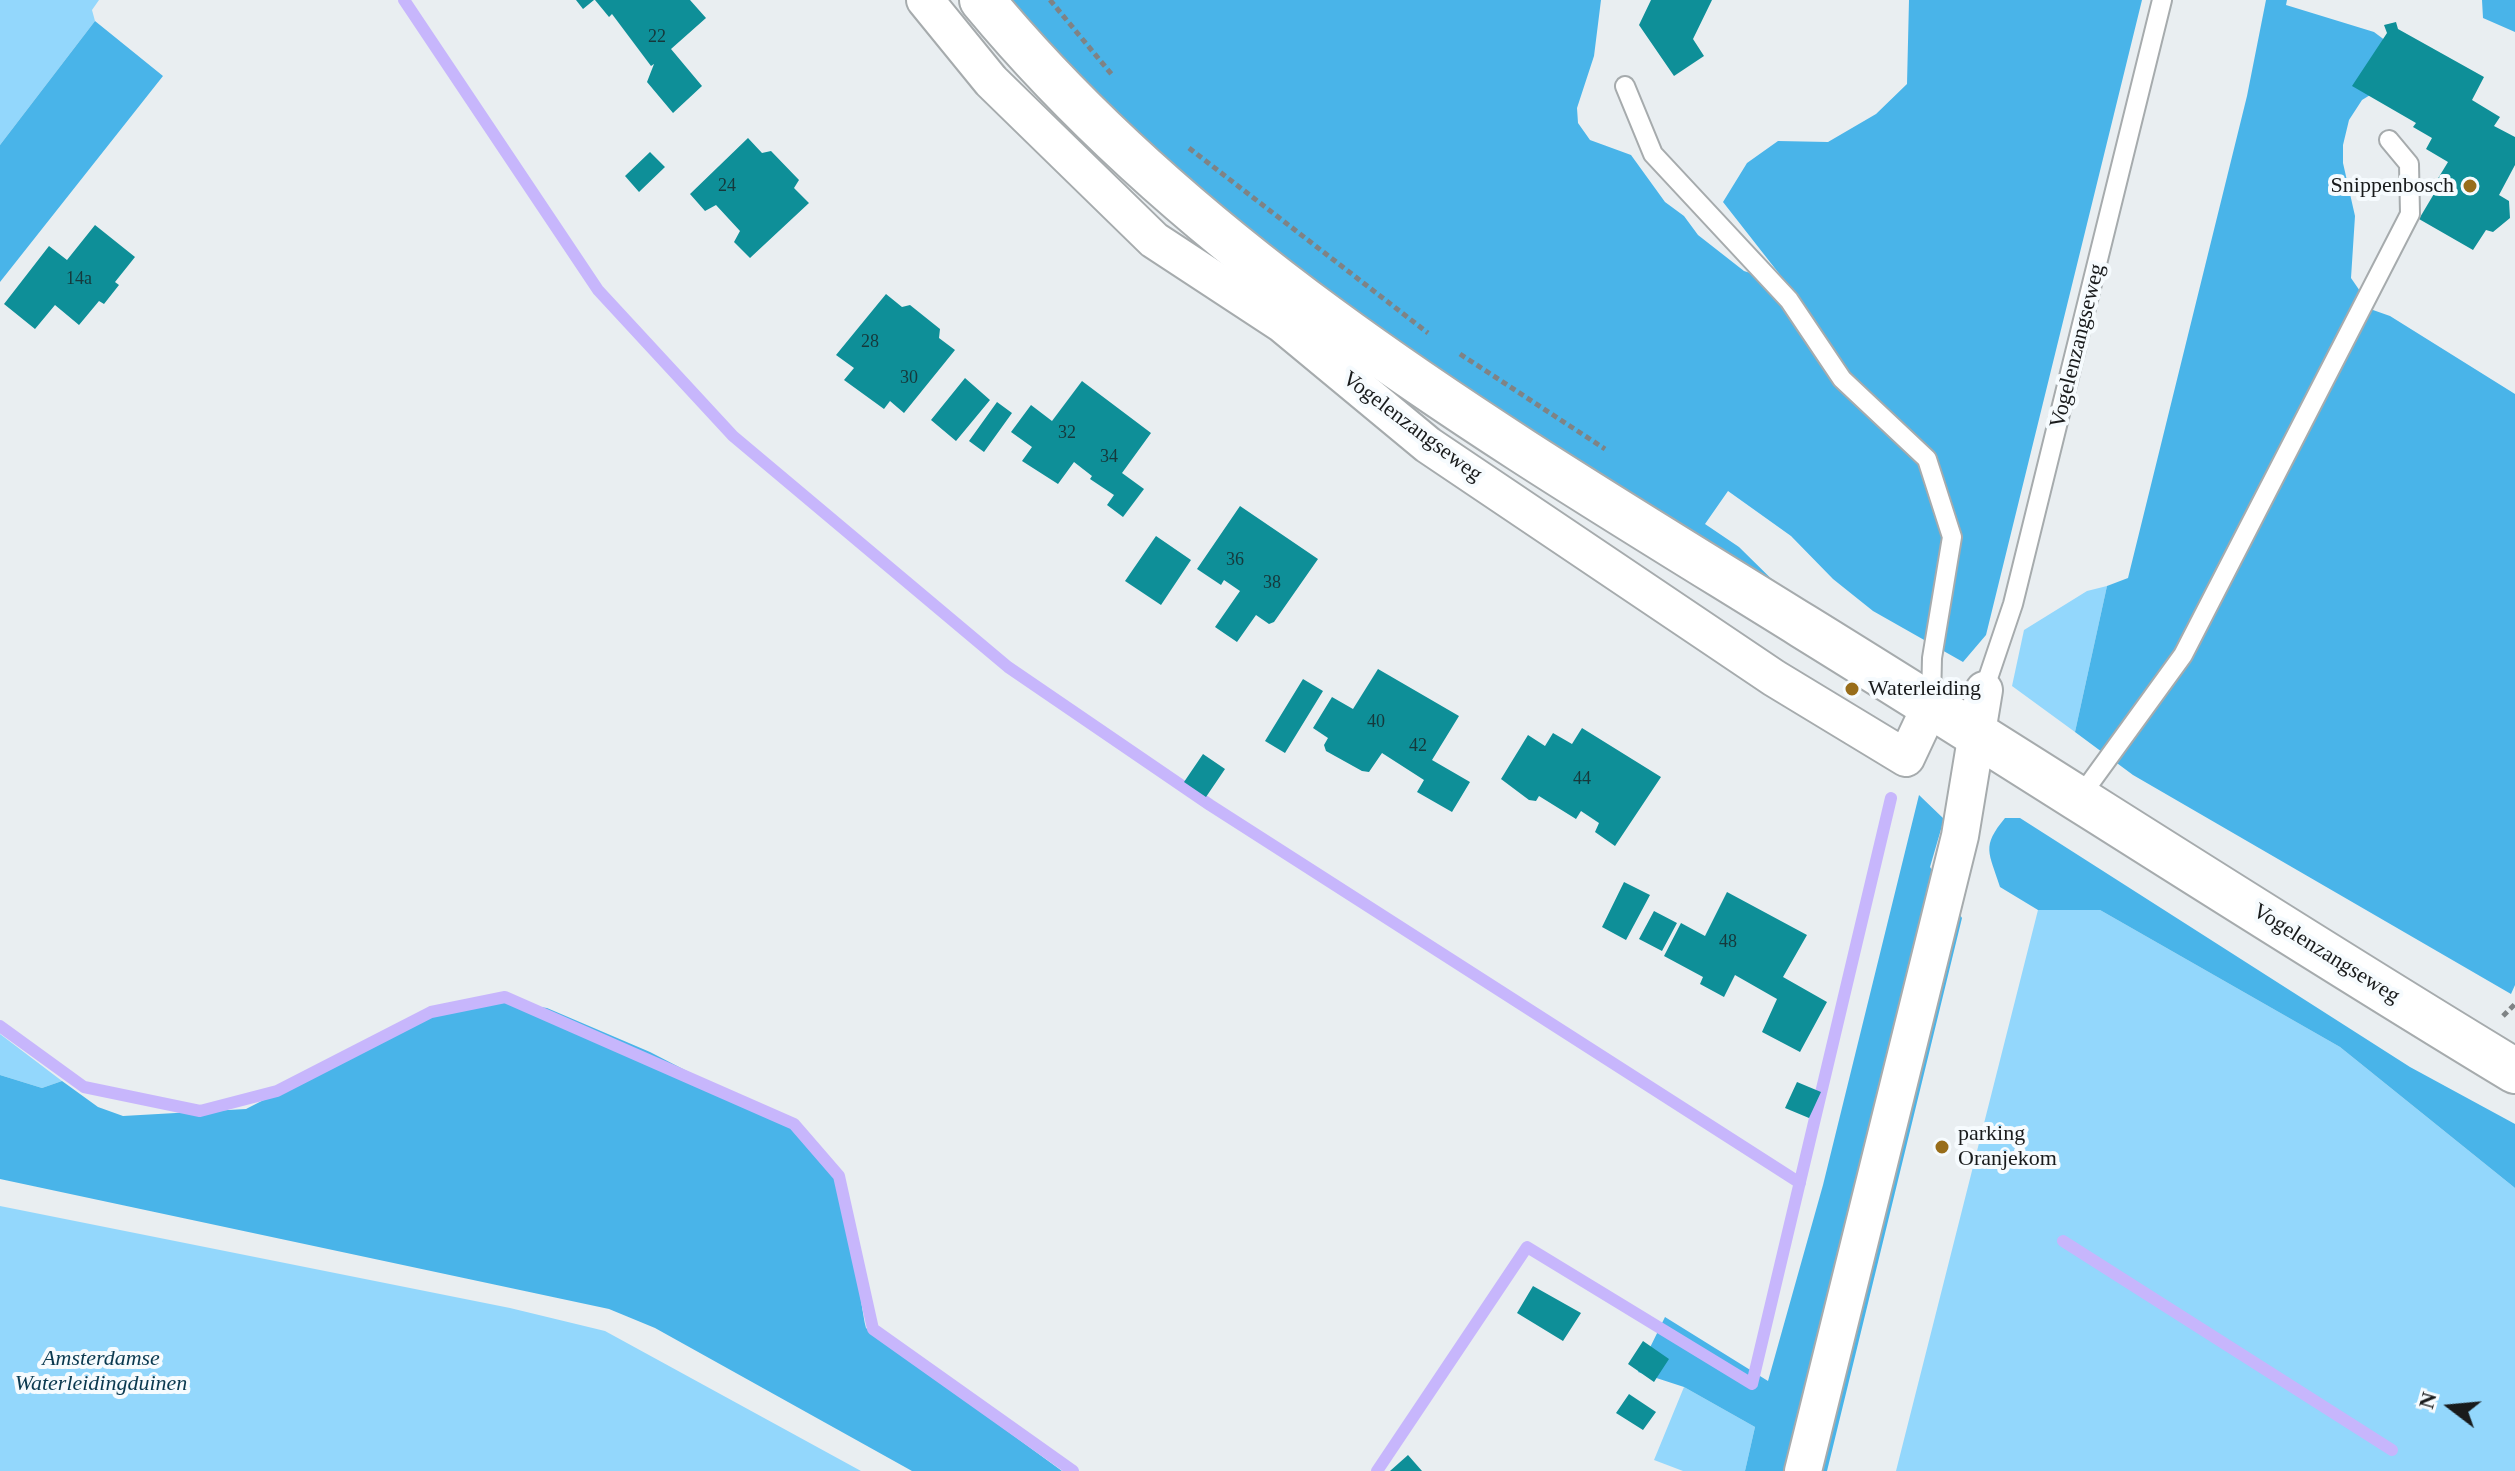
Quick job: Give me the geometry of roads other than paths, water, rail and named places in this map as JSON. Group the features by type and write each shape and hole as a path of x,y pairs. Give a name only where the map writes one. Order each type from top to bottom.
{"main road":[{"name":"Vogelenzangseweg","path":"982,0 1034,63 1290,311 1517,447 2077,801 2515,1071"}],"street":[{"name":"Vogelenzangseweg","path":"925,0 991,81 1154,240 1290,311 1428,445 1774,678 1906,758 1930,707"},
{"name":"Vogelenzangseweg","path":"1975,735 1984,690"},
{"path":"1803,1471 1969,791 1975,735"}],"lane":[{"name":"Vogelenzangseweg","path":"1984,690 2013,604 2162,0"},
{"path":"1625,86 1653,154 1789,300 1842,379 1927,459 1952,537 1932,658 1930,707"},
{"path":"2077,801 2183,655 2410,214 2409,164 2389,140"}],"waterway":[{"path":"404,0 598,290 733,436 1008,667 1210,805 1800,1183"},
{"path":"1377,1471 1527,1247 1752,1384 1891,798"},
{"path":"0,1026 84,1087 200,1111 277,1091 431,1012 505,997 794,1124 839,1176 873,1329 1073,1471"},
{"path":"2063,1241 2392,1450"}],"place":[{"name":"Snippenbosch","path":"2470,186"},
{"name":"Waterleiding","path":"1852,689"},
{"name":"parking Oranjekom","path":"1942,1147"}],"park label":[{"name":"Amsterdamse Waterleidingduinen","path":"101,1372"}]}
